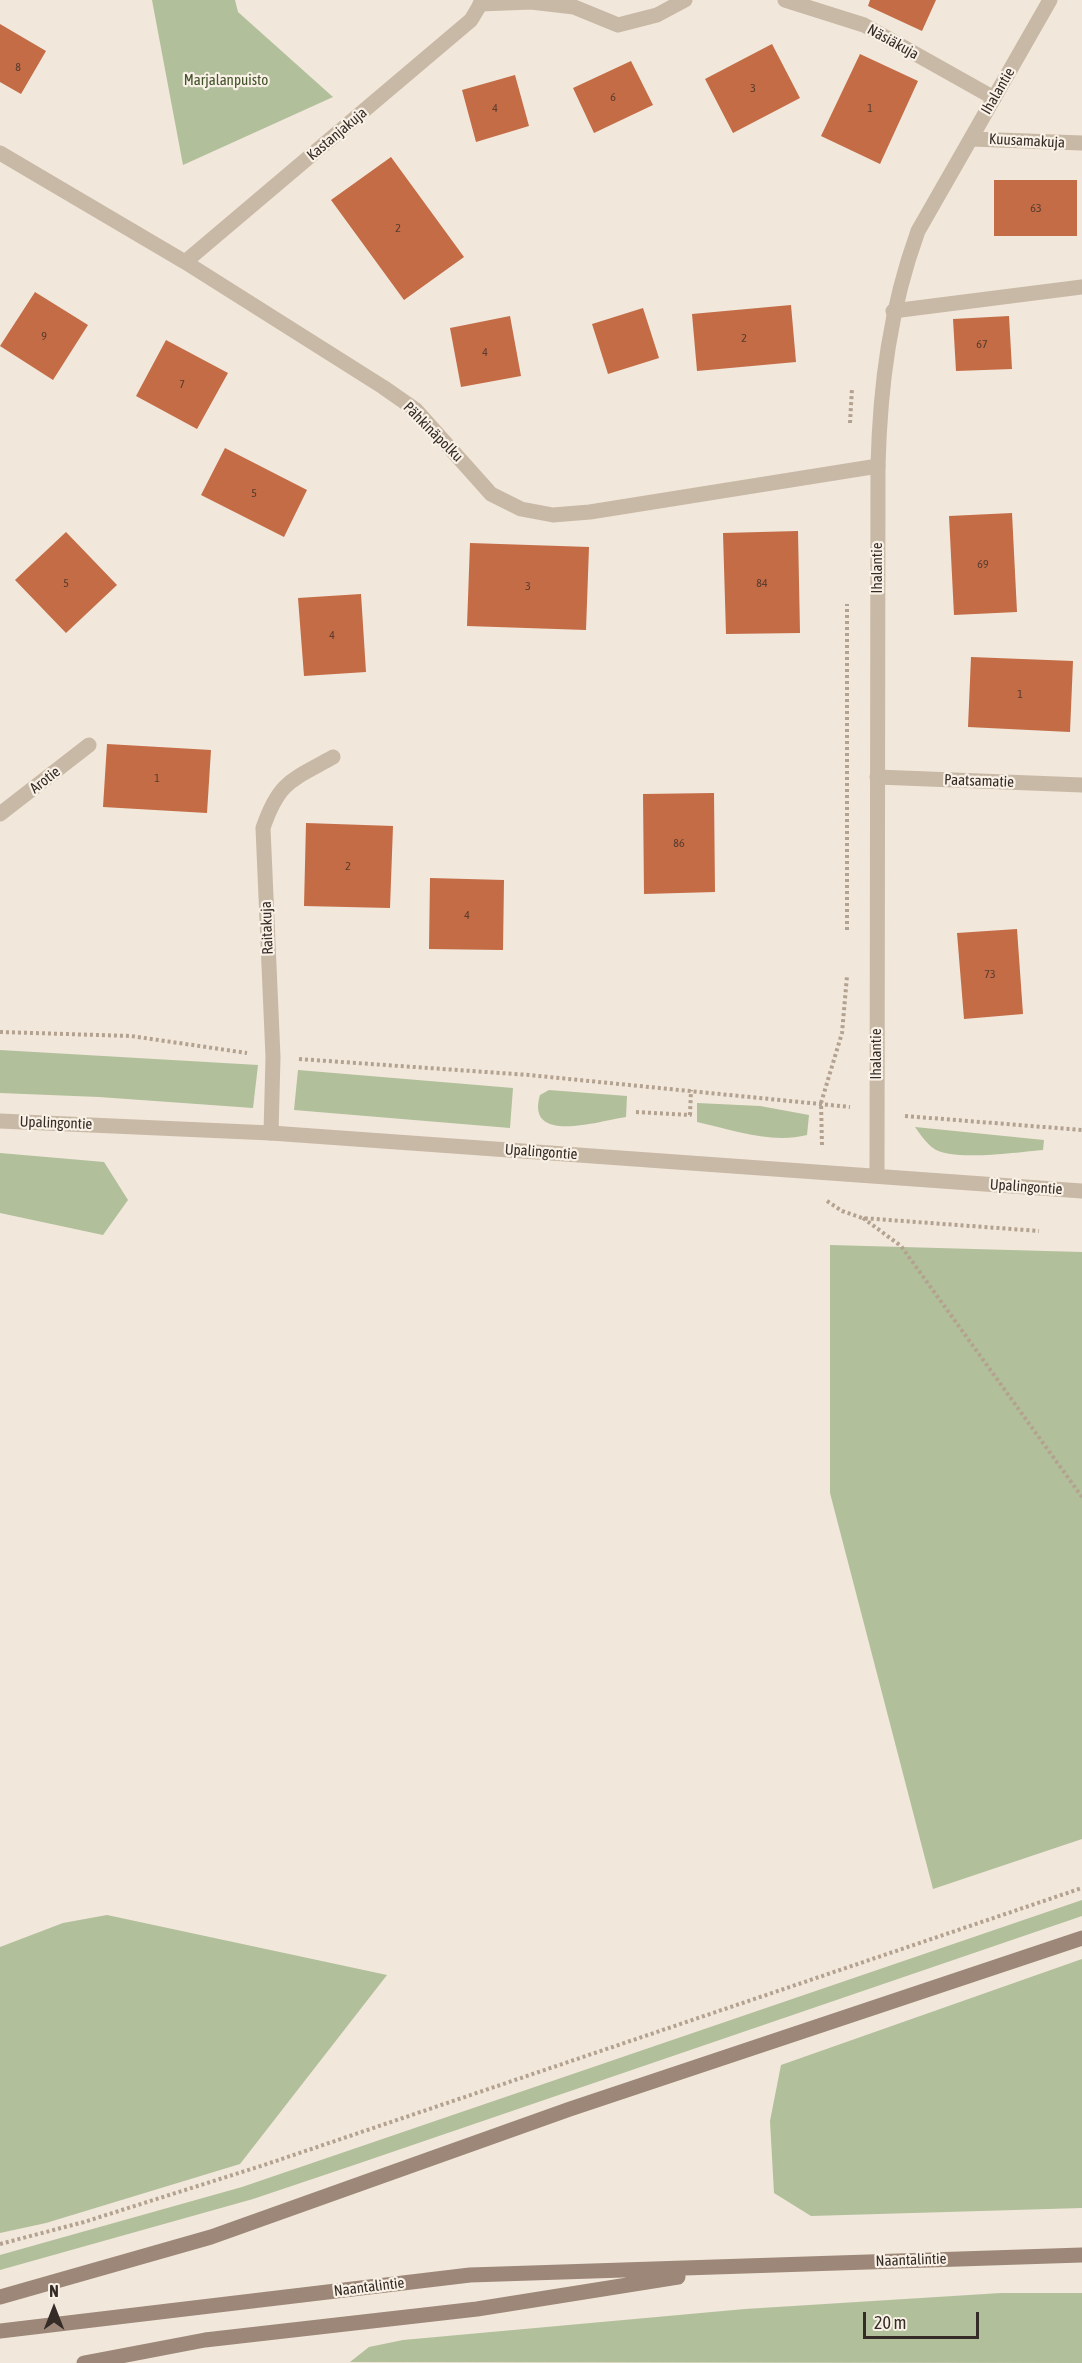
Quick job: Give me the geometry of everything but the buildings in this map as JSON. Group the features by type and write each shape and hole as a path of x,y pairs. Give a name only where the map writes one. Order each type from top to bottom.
{"main road":[{"path":"0,2297 211,2237 570,2109 1082,1938"},
{"name":"Naantalintie","path":"0,2331 470,2275 1082,2255"},
{"name":"Naantalintie","path":"84,2363 205,2340 477,2309 740,2267"}],"street":[{"path":"481,2 531,2 574,7 618,25 657,15 685,0"},
{"name":"Näsiäkuja","path":"785,0 864,26 994,98"},
{"name":"Ihalantie","path":"877,1176 878,466 885,356 893,311 918,231 1050,0"},
{"name":"Kastanjakuja","path":"184,262 471,20 481,2"},
{"name":"Kuusamakuja","path":"971,139 1082,144"},
{"name":"Pähkinäpolku","path":"0,153 184,262 416,410 491,494 521,509 553,515 590,512 878,466"},
{"path":"893,311 1082,287"},
{"name":"Arotie","path":"0,814 89,745"},
{"name":"Raitakuja","path":"271,1133 273,1057 263,828 273,799 291,781 333,758"},
{"name":"Paatsamatie","path":"877,777 1082,785"},
{"name":"Upalingontie","path":"0,1121 271,1133 1082,1191"}],"path":[{"path":"0,1032 131,1036 273,1057 529,1075 821,1102 921,1119 1082,1130"},
{"path":"636,1112 690,1115 691,1090"},
{"path":"823,1198 842,1211 862,1218 1039,1231"},
{"path":"862,1218 901,1246 1082,1497"},
{"path":"0,2244 84,2222 264,2165 1082,1888"}],"green space":[{"name":"Marjalanpuisto","path":"152,0 235,0 238,12 333,97 183,165"},
{"path":"0,1050 258,1065 253,1108 99,1097 0,1093"},
{"path":"298,1070 513,1088 510,1128 294,1110"},
{"path":"549,1090 627,1096 626,1117 583,1125 554,1125 543,1120 538,1110 540,1095"},
{"path":"697,1103 760,1106 809,1115 807,1135 766,1137 697,1122"},
{"path":"915,1127 1044,1140 1043,1150 986,1155 942,1152 933,1148"},
{"path":"0,1153 104,1162 128,1200 103,1235 0,1213"},
{"path":"830,1245 1082,1252 1082,1839 933,1889 830,1493"},
{"path":"1082,1900 1082,1916 360,2163 253,2199 0,2270 0,2255 242,2187"},
{"path":"107,1915 387,1975 240,2164 46,2223 0,2233 0,1947 63,1923"},
{"path":"1082,1959 1082,2208 811,2216 774,2193 770,2121 781,2065"},
{"path":"1001,2293 1082,2293 1082,2363 350,2362 369,2347 403,2340 745,2309"}]}
